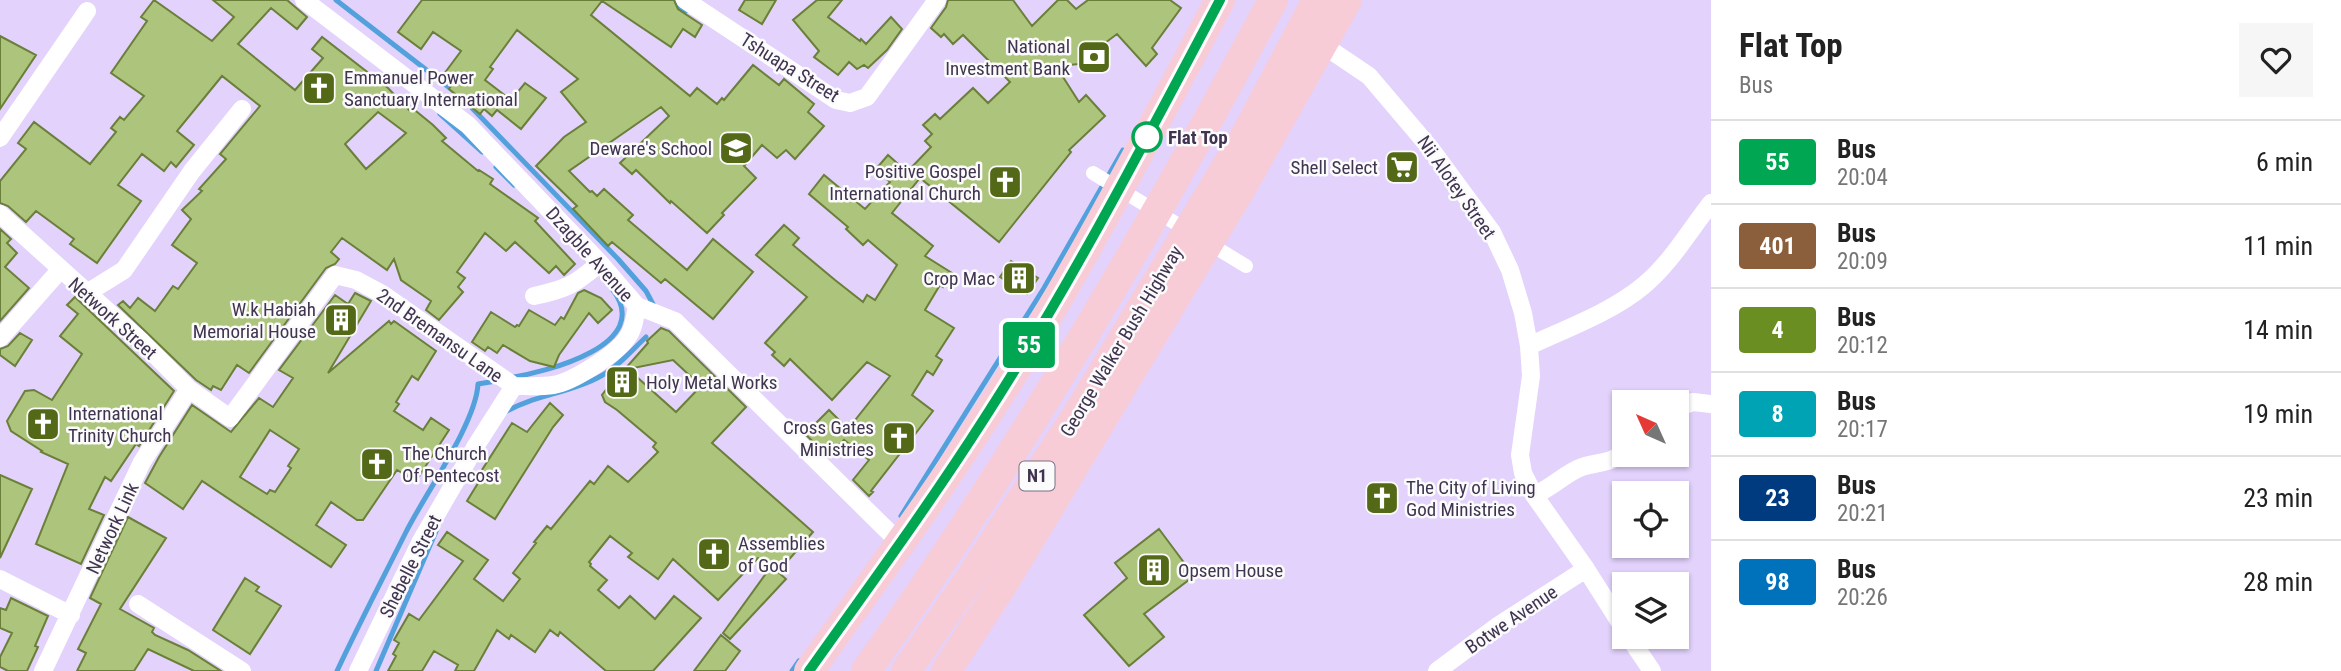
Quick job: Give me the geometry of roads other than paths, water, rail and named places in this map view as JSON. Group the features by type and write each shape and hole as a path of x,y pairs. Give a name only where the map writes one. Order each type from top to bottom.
{"highway":[{"path":"809,671 984,420 1111,202 1220,0"},
{"name":"George Walker Bush Highway","path":"866,671 970,520 1041,409 1131,259 1273,0"},
{"name":"George Walker Bush Highway","path":"906,671 1077,415 1248,131 1317,0"},
{"path":"1248,131 1323,44 1338,0"},
{"path":"946,671 1003,584 1138,361 1243,185 1347,0"}],"street":[{"name":"Dzagble Avenue","path":"304,0 468,125 600,263 637,306 675,321 899,542"},
{"name":"Tshuapa Street","path":"685,0 836,100 850,103 867,97 937,0"},
{"path":"0,138 87,11"},
{"name":"Nii Alotey Street","path":"1323,44 1369,76 1415,128 1492,232 1510,270 1523,313 1529,346 1531,376 1520,455 1523,473 1534,495 1612,610"},
{"path":"87,293 124,270 192,171 242,108"},
{"path":"1093,173 1246,266"},
{"path":"1529,346 1622,300 1643,286 1677,250 1711,203"},
{"name":"Network Street","path":"0,214 189,389 230,418"},
{"path":"534,296 566,289 600,263"},
{"path":"0,338 60,270"},
{"name":"2nd Bremansu Lane","path":"230,418 335,275 356,280 384,295 514,386"},
{"path":"514,386 555,385 614,351 628,337 635,321 637,306"},
{"name":"Shebelle Street","path":"358,671 421,541 514,386"},
{"name":"Network Link","path":"43,671 142,462 189,389"},
{"path":"1689,403 1711,404"},
{"path":"1534,495 1547,490 1579,468 1612,461"},
{"name":"Botwe Avenue","path":"1437,671 1499,625 1586,569"},
{"path":"0,579 71,615"},
{"path":"138,604 242,671"},
{"path":"1637,649 1652,671"}],"waterway":[{"path":"336,0 455,92"},
{"path":"667,0 686,11"},
{"path":"472,108 618,259 646,291 654,306"},
{"path":"440,114 482,152"},
{"path":"901,516 1044,288 1123,150"},
{"path":"496,167 514,185"},
{"path":"509,378 569,362 609,340 620,326 622,309 612,289"},
{"path":"505,412 601,376 646,337"},
{"path":"337,671 406,532 469,418 478,384 496,381"},
{"path":"376,671 437,529"},
{"path":"792,671 799,661"}],"place":[{"name":"National Investment Bank","path":"1094,57"},
{"name":"Emmanuel Power Sanctuary International","path":"319,88"},
{"name":"Flat Top","path":"1147,137"},
{"name":"Deware's School","path":"736,148"},
{"name":"Shell Select","path":"1402,167"},
{"name":"Positive Gospel International Church","path":"1005,182"},
{"name":"Crop Mac","path":"1019,278"},
{"name":"W.k Habiah Memorial House","path":"341,320"},
{"name":"Holy Metal Works","path":"622,382"},
{"name":"International Trinity Church","path":"43,424"},
{"name":"Cross Gates Ministries","path":"899,438"},
{"name":"The Church Of Pentecost","path":"377,464"},
{"name":"The City of Living God Ministries","path":"1382,498"},
{"name":"Assemblies of God","path":"714,554"},
{"name":"Opsem House","path":"1154,570"}]}
